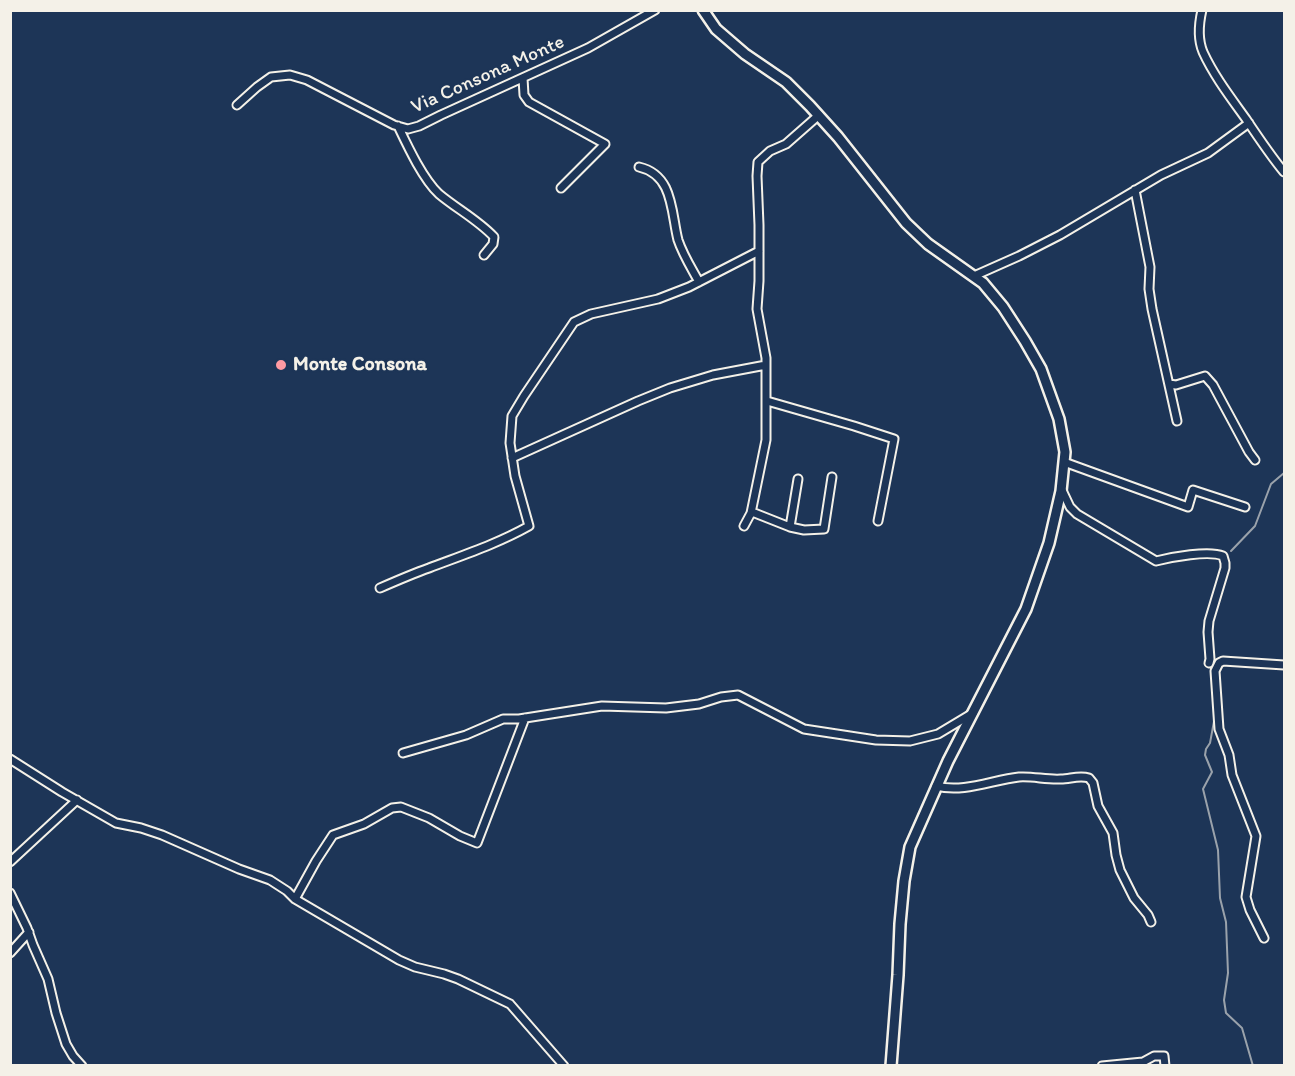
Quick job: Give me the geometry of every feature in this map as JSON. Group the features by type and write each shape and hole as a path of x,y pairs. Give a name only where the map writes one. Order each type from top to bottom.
{"main road":[{"path":"703,10 716,29 745,54 786,82 819,115 906,223 928,244 983,283 1003,307 1041,369 1059,419 1065,453 1061,488 1049,543 1026,609 936,786 910,847 900,924 891,1065"}],"street":[{"name":"Via Consona Monte","path":"237,105 271,77 290,75 307,80 408,129 588,48 655,10"},
{"path":"1202,10 1200,17 1202,50 1218,79 1284,172"},
{"path":"523,78 524,95 529,102 605,144 561,188"},
{"path":"744,526 752,512 766,440 766,364 757,309 759,281 758,162 770,151 786,144 819,115"},
{"path":"974,276 1010,261 1060,235 1161,175 1208,153 1248,123"},
{"path":"398,126 429,183 440,195 469,215 494,237 493,244 484,255"},
{"path":"639,167 654,173 666,190 671,202 678,239 699,282"},
{"path":"1135,190 1150,267 1149,289 1152,309 1177,421"},
{"path":"380,588 468,555 513,536 529,526 515,476 510,443 512,416 574,322 591,314 658,299 699,282 759,251"},
{"path":"513,458 670,388 713,375 766,364"},
{"path":"1169,384 1176,385 1205,376 1208,378 1249,452 1256,460"},
{"path":"766,401 894,439 878,521"},
{"path":"1064,462 1188,507 1193,490 1245,507"},
{"path":"752,512 790,527 804,530 824,529 832,477"},
{"path":"790,527 798,479"},
{"path":"1061,488 1073,510 1156,561 1205,554 1223,556 1225,568 1209,621 1209,663"},
{"path":"1264,938 1246,897 1256,836 1232,775 1229,756 1218,724 1215,671 1219,663 1223,661 1284,665"},
{"path":"403,753 466,735 503,718 525,718 602,706 666,708 699,704 721,697 738,695 804,729 876,740 910,741 938,735 972,713"},
{"path":"295,899 333,835 364,824 392,808 401,807 429,818 477,843 525,718"},
{"path":"10,759 116,823 141,828 270,880 295,899 399,960 458,979 510,1004 564,1065"},
{"path":"936,786 962,787 1028,777 1089,778 1093,783 1098,806 1113,833 1120,870 1134,898 1149,915 1150,922"},
{"path":"10,862 76,800"},
{"path":"10,893 48,979 66,1044 82,1065"},
{"path":"10,953 28,932"},
{"path":"1102,1065 1143,1062 1154,1056 1164,1056 1165,1065"}],"waterway":[{"path":"1231,551 1255,526 1271,484 1284,473"},
{"path":"1215,716 1210,743 1205,755 1212,772 1203,789 1218,850 1220,898 1226,922 1228,973 1224,1000 1226,1013 1242,1028 1253,1066"}],"place":[{"name":"Monte Consona","path":"281,365"}]}
